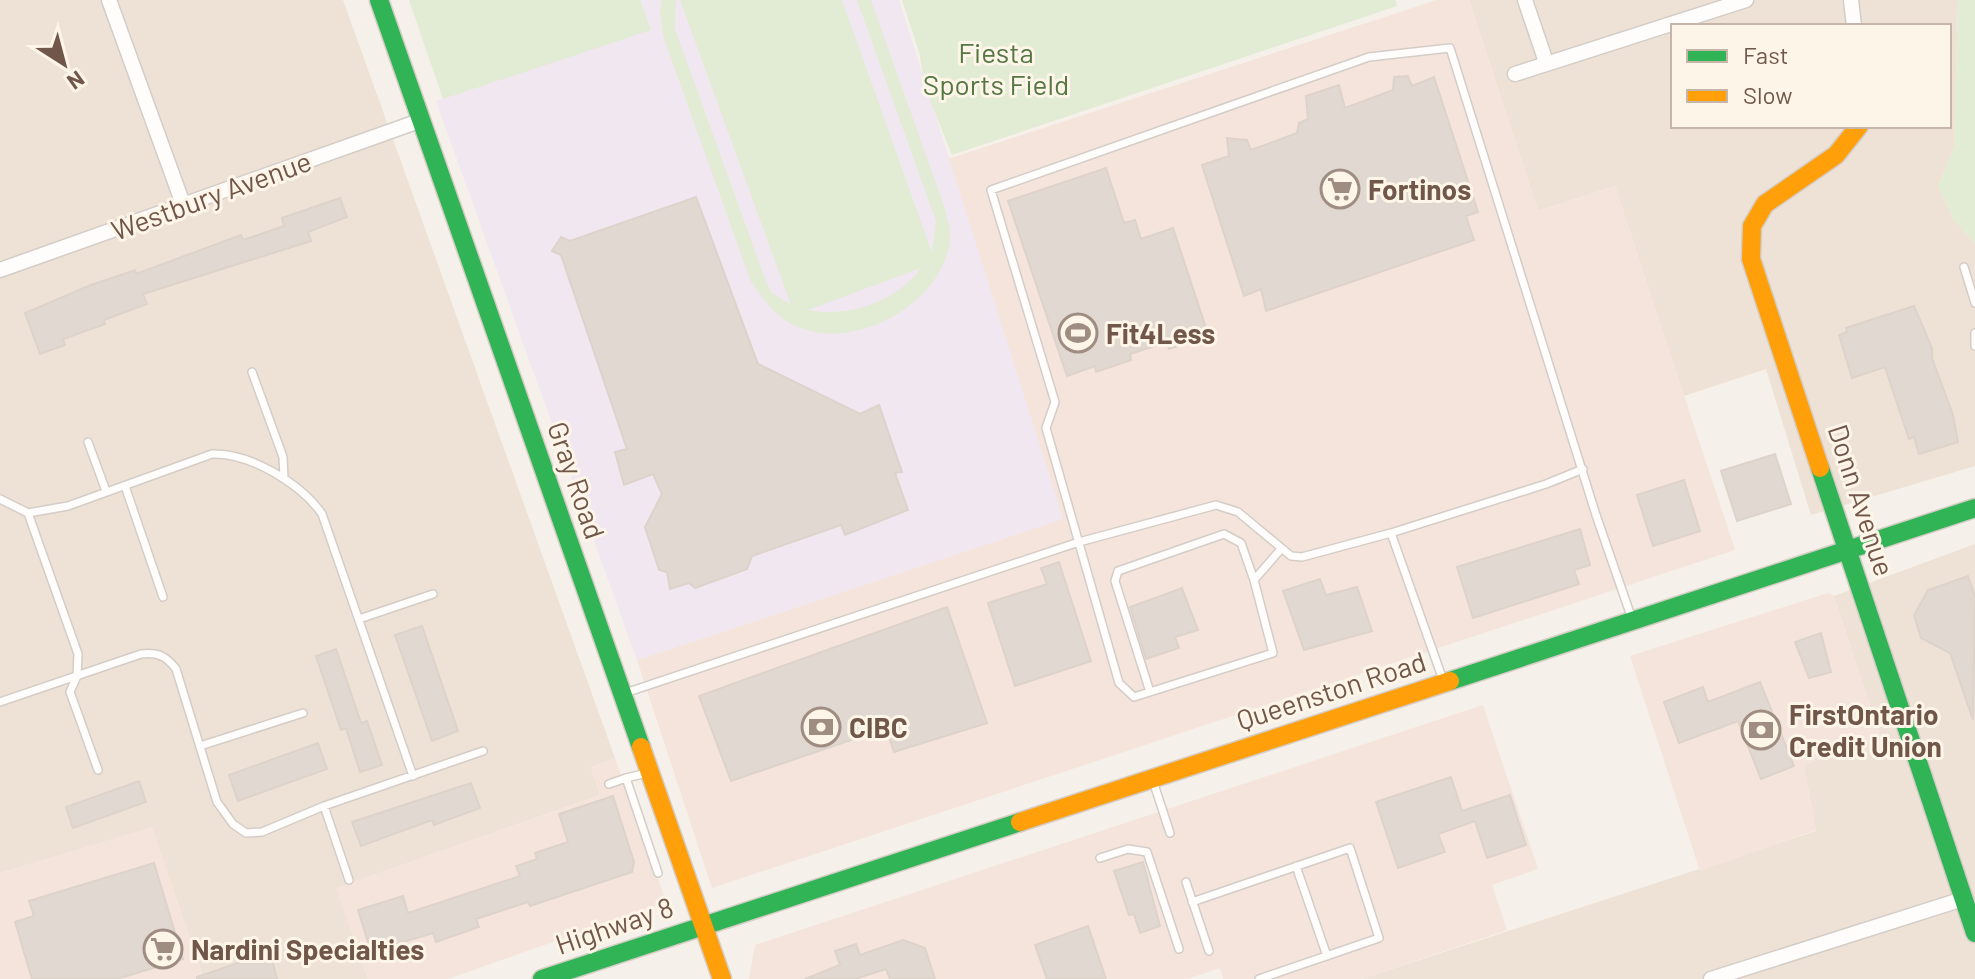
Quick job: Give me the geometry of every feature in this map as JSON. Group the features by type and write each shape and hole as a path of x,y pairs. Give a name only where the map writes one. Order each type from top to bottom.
{"main road":[{"name":"Gray Road","path":"379,0 722,979"},
{"name":"Donn Avenue","path":"1857,128 1829,162 1766,202 1756,216 1750,234 1751,259 1975,933"},
{"name":"Queenston Road","path":"704,925 1975,508"},
{"name":"Highway 8","path":"542,979 704,925"}],"street":[{"path":"109,0 183,204"},
{"path":"1525,0 1546,62"},
{"path":"1515,74 1746,0"},
{"path":"1851,0 1854,24"},
{"name":"Westbury Avenue","path":"0,270 422,120"},
{"path":"1711,979 1963,899"}],"lane":[{"path":"1150,692 1115,581 1118,571 1224,534 1241,543 1254,580 1273,653 1150,692 1134,697 1119,683 1046,428 1055,402 991,190 1369,57 1450,48 1633,621"},
{"path":"1964,267 1975,303"},
{"path":"1975,333 1975,346"},
{"path":"252,372 283,457 284,478"},
{"path":"88,442 106,491"},
{"path":"0,499 28,513 68,506 212,454 226,454 284,478 309,495 322,514 413,776"},
{"path":"621,695 1079,542 1216,505 1238,512 1281,549 1302,557 1391,533 1546,484 1583,469"},
{"path":"125,486 163,597"},
{"path":"28,513 78,654 77,676 70,692 98,770"},
{"path":"1391,533 1444,682"},
{"path":"1254,580 1281,549"},
{"path":"359,619 433,594"},
{"path":"0,702 155,652 168,659 176,669 217,802 233,824 246,833 262,832 324,806 483,751"},
{"path":"200,746 303,713"},
{"path":"609,784 649,773"},
{"path":"626,778 658,873"},
{"path":"1152,779 1170,833"},
{"path":"324,806 349,880"},
{"path":"1192,902 1350,848 1379,938 1259,979"},
{"path":"1100,858 1128,849 1147,852 1179,949"},
{"path":"1296,866 1327,956"},
{"path":"1186,882 1209,951"}],"shaded area":[{"path":"0,0 343,0 615,758 591,767 600,795 337,888 368,979 204,979 152,828 0,873"},
{"path":"640,0 899,0 1063,519 637,660 436,101 650,30"},
{"path":"1437,0 1469,0 1538,211 1615,186 1735,550 712,888 637,660 1063,519 948,159"},
{"path":"1469,0 1958,0 1954,148 1938,186 1954,220 1975,243 1975,466 1811,515 1766,369 1684,396 1615,186 1538,211"},
{"path":"1975,544 1975,979 1361,979 1816,831 1804,765 1880,736 1834,596"},
{"path":"1828,593 1834,596 1880,736 1804,765 1816,830 1700,871 1630,656"},
{"path":"1483,705 1538,869 1492,885 1507,930 1361,979 1223,979 1220,968 1188,979 749,979 755,945"},
{"path":"615,758 666,902 448,979 368,979 336,888 600,795 591,767"},
{"path":"152,827 204,979 0,979 0,873"}],"green space":[{"path":"409,0 640,0 651,30 443,99"},
{"path":"662,0 676,0 675,29 764,276 771,292 791,305 680,0 842,0 932,253 936,221 857,0 871,0 945,209 950,232 943,264 930,286 911,305 863,329 837,333 812,331 788,322 768,304 751,282 663,36","holes":["921,268 911,280 870,305 839,312 808,310"]},
{"name":"Fiesta Sports Field","path":"902,0 1395,0 1397,6 952,155 924,86 920,55"},
{"path":"1958,0 1975,0 1975,243 1954,220 1938,186 1954,148"}],"building":[{"name":"Fortinos","path":"1408,76 1412,86 1434,77 1478,212 1466,216 1474,240 1266,311 1261,289 1244,296 1202,165 1229,156 1227,138 1247,140 1251,150 1297,133 1299,123 1308,119 1306,96 1339,85 1345,108 1393,90 1394,77"},
{"path":"1106,168 1124,223 1135,220 1141,239 1173,228 1206,328 1196,332 1198,339 1169,349 1167,342 1130,354 1131,360 1096,372 1095,366 1067,376 1008,201"},
{"path":"696,197 758,364 860,414 879,405 902,472 895,473 908,510 845,535 841,525 752,556 747,569 695,588 689,583 670,589 667,572 659,570 645,527 662,494 653,474 624,485 615,452 627,449 561,255 552,251 561,237 570,241"},
{"path":"340,198 347,217 308,232 311,241 143,294 147,304 63,339 65,345 40,354 25,313 135,270 136,274 241,235 243,240 284,226 282,218"},
{"path":"1914,306 1932,348 1932,358 1953,415 1958,442 1919,454 1914,437 1909,439 1885,367 1852,378 1839,335 1847,332 1846,328"},
{"path":"1775,454 1791,504 1737,521 1721,471"},
{"path":"1684,480 1700,531 1653,546 1637,495"},
{"path":"1580,529 1590,565 1574,570 1579,584 1473,618 1457,567"},
{"path":"1059,562 1091,661 1015,686 988,603 1047,584 1041,568"},
{"path":"1968,576 1975,597 1973,720 1950,653 1921,638 1914,615 1928,590"},
{"path":"1320,579 1326,595 1357,587 1372,631 1304,650 1283,591"},
{"path":"1182,588 1198,630 1175,637 1179,648 1146,659 1130,607"},
{"path":"947,607 987,723 894,752 886,728 731,781 699,696"},
{"path":"422,626 458,731 432,741 395,635"},
{"path":"1821,633 1831,672 1809,678 1795,642"},
{"path":"336,649 361,723 367,721 382,765 360,772 346,728 341,730 316,656"},
{"path":"1760,682 1794,766 1761,779 1738,721 1679,743 1664,702 1703,687 1708,702"},
{"path":"318,743 327,769 238,801 229,775"},
{"path":"1451,777 1462,811 1510,795 1526,845 1487,858 1475,821 1438,834 1445,852 1398,868 1376,802"},
{"path":"139,781 146,802 73,828 66,807"},
{"path":"471,783 480,808 434,825 432,820 361,846 352,822"},
{"path":"613,796 634,862 632,872 530,906 528,902 476,919 479,927 436,942 433,933 371,952 358,910 403,896 408,913 520,876 516,866 537,859 535,853 568,842 559,814"},
{"path":"1143,862 1160,926 1140,933 1134,914 1129,915 1114,871"},
{"path":"154,863 183,959 117,979 32,979 15,922 34,916 29,901"},
{"path":"1088,926 1106,979 1047,979 1035,945"},
{"path":"903,940 925,948 935,979 890,979 886,969 855,979 805,979 840,965 835,951 856,944 860,955"},
{"path":"270,952 277,979 197,979 197,977"}],"traffic: fast":[{"path":"379,0 641,747"},
{"path":"1820,468 1975,933"},
{"path":"1450,681 1975,508"},
{"path":"542,979 1020,822"}],"traffic: slow":[{"path":"1820,468 1751,259 1752,226 1765,204 1836,155 1857,128"},
{"path":"1020,822 1450,681"},
{"path":"641,747 722,979"}],"place":[{"name":"Fortinos","path":"1340,189"},
{"name":"Fit4Less","path":"1078,333"},
{"name":"CIBC","path":"821,727"},
{"name":"FirstOntario Credit Union","path":"1761,730"},
{"name":"Nardini Specialties","path":"163,949"}]}
